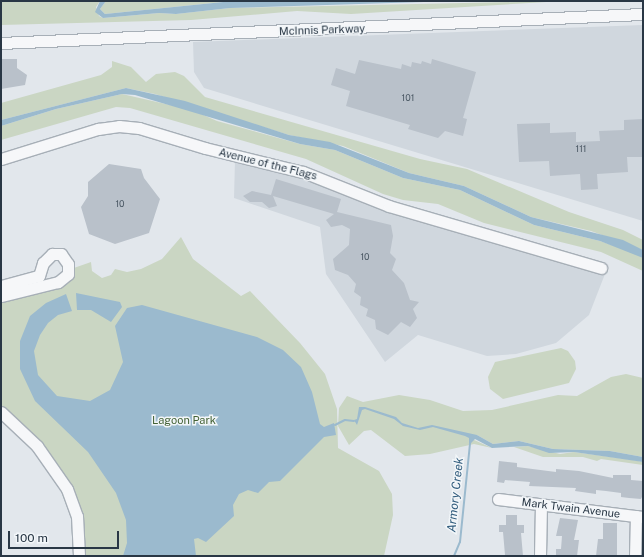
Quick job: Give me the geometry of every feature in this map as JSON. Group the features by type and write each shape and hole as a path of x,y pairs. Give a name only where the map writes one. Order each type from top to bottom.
{"street":[{"name":"McInnis Parkway","path":"1,43 643,14"},
{"name":"Avenue of the Flags","path":"1,159 98,129 119,126 139,128 205,148 303,172 390,206 601,268"},
{"path":"1,286 39,276 42,263 52,254 61,254 68,264 68,274 58,282 1,296"},
{"path":"1,412 37,446 67,489 78,521 79,556"},
{"name":"Mark Twain Avenue","path":"498,500 639,516"},
{"path":"540,556 541,505"},
{"path":"635,556 639,516"}],"shaded area":[{"path":"643,25 643,221 204,88 194,72 193,42"},
{"path":"235,160 306,178 384,210 605,274 589,315 556,343 516,354 487,356 418,335 385,362 326,274 320,227 234,198"}],"green space":[{"path":"1,1 100,1 96,7 99,16 103,18 159,13 176,14 230,8 563,1 351,14 297,11 191,20 1,25"},
{"path":"106,1 309,1 223,2 105,14 100,9"},
{"path":"112,61 131,67 146,82 156,74 175,72 184,76 205,97 420,159 467,169 569,212 623,230 643,240 643,250 591,231 531,217 464,186 409,173 343,146 289,135 155,94 126,88 1,120 1,103 101,75 112,67"},
{"path":"122,94 192,110 217,121 300,144 335,150 403,178 460,190 534,225 600,241 637,254 643,258 643,271 601,252 484,223 438,204 403,200 383,194 306,159 130,108 116,107 1,140 1,126 56,109"},
{"name":"Lagoon Park","path":"181,237 193,259 241,296 250,291 300,343 325,374 337,409 338,448 379,471 392,494 393,515 384,556 79,556 67,489 1,412 1,296 58,282 71,269 91,262 92,271 102,278 111,275 115,269 127,272 141,269 162,259"},
{"path":"561,348 568,351 575,361 576,369 569,383 503,399 490,389 488,377 495,362"},
{"path":"626,374 643,378 643,457 610,451 553,449 519,441 493,444 477,435 472,439 492,448 474,444 430,454 405,456 371,430 364,431 349,445 338,426 339,408 347,396 363,402 399,395 430,400 463,411 492,410 558,395 577,396 611,377"},
{"path":"528,446 560,454 574,452 633,460 643,462 643,465 601,459 597,461 583,457 543,457 514,447"}],"water":[{"path":"100,1 106,1 100,9 105,14 223,2 456,1 230,8 176,14 159,13 103,18 95,12"},
{"path":"126,88 185,101 289,135 330,142 409,173 464,186 531,217 623,240 643,250 643,258 600,241 534,225 460,190 403,178 335,150 300,144 135,95 122,94 56,109 1,126 1,120"},
{"path":"76,293 120,302 122,307 111,322 91,310 77,310"},
{"path":"66,294 72,311 58,315 48,323 40,335 34,351 38,375 57,396 90,401 110,390 123,362 115,326 127,308 142,305 257,337 283,350 301,367 312,392 320,424 324,427 334,423 336,435 324,437 280,481 269,482 258,493 248,490 239,494 233,505 234,516 206,542 198,538 194,539 196,556 123,556 127,543 126,520 116,493 88,452 35,401 20,369 20,341 30,316 46,303"},
{"path":"359,407 365,407 396,417 402,423 418,428 432,425 477,435 493,444 519,441 553,449 610,451 643,457 643,462 574,452 549,453 528,446 492,448 475,439 469,445 469,438 465,436 433,427 420,430 403,426 394,419 365,409 362,410 357,425 354,420 357,419"}],"building":[{"path":"1,59 17,59 17,68 27,75 25,85 1,89"},
{"path":"432,59 476,72 463,118 467,119 463,136 445,131 438,138 408,129 410,125 346,106 350,91 331,85 336,68 355,74 359,60 401,69 402,64 411,67 412,62 421,64 422,61 431,64"},
{"path":"643,119 643,157 627,157 628,172 597,174 598,189 581,190 580,174 550,176 549,161 519,162 517,124 550,123 550,133 576,132 576,142 600,141 599,131 624,130 624,120"},
{"path":"109,164 141,169 144,178 160,199 149,233 115,244 89,234 81,207 88,196 88,182"},
{"path":"276,179 341,199 337,212 391,225 393,236 390,253 396,259 392,270 404,283 410,300 419,302 413,309 417,318 410,327 401,322 388,335 376,329 375,320 366,316 368,309 360,305 361,297 354,292 356,284 348,275 335,270 333,259 349,245 350,229 342,225 331,227 326,220 334,214 273,196 277,206 269,208 262,202 250,202 243,196 252,191 271,195"},
{"path":"499,461 517,463 517,467 556,472 556,469 579,471 613,478 613,475 631,475 631,480 643,481 643,495 641,499 629,498 621,497 621,493 606,491 596,490 596,494 575,491 576,488 529,486 530,482 505,480 504,483 497,482"},
{"path":"506,515 517,515 517,525 524,525 524,533 521,533 523,556 505,555 503,532 499,532 499,525 506,525"},
{"path":"560,518 578,520 574,540 579,540 577,556 556,556 556,549 561,549 562,536 556,536"},
{"path":"603,523 617,523 617,556 596,556 598,539 603,539"}],"waterway":[{"path":"335,425 345,420 354,421"},
{"name":"Armory Creek","path":"454,556 460,542 470,443"}]}
